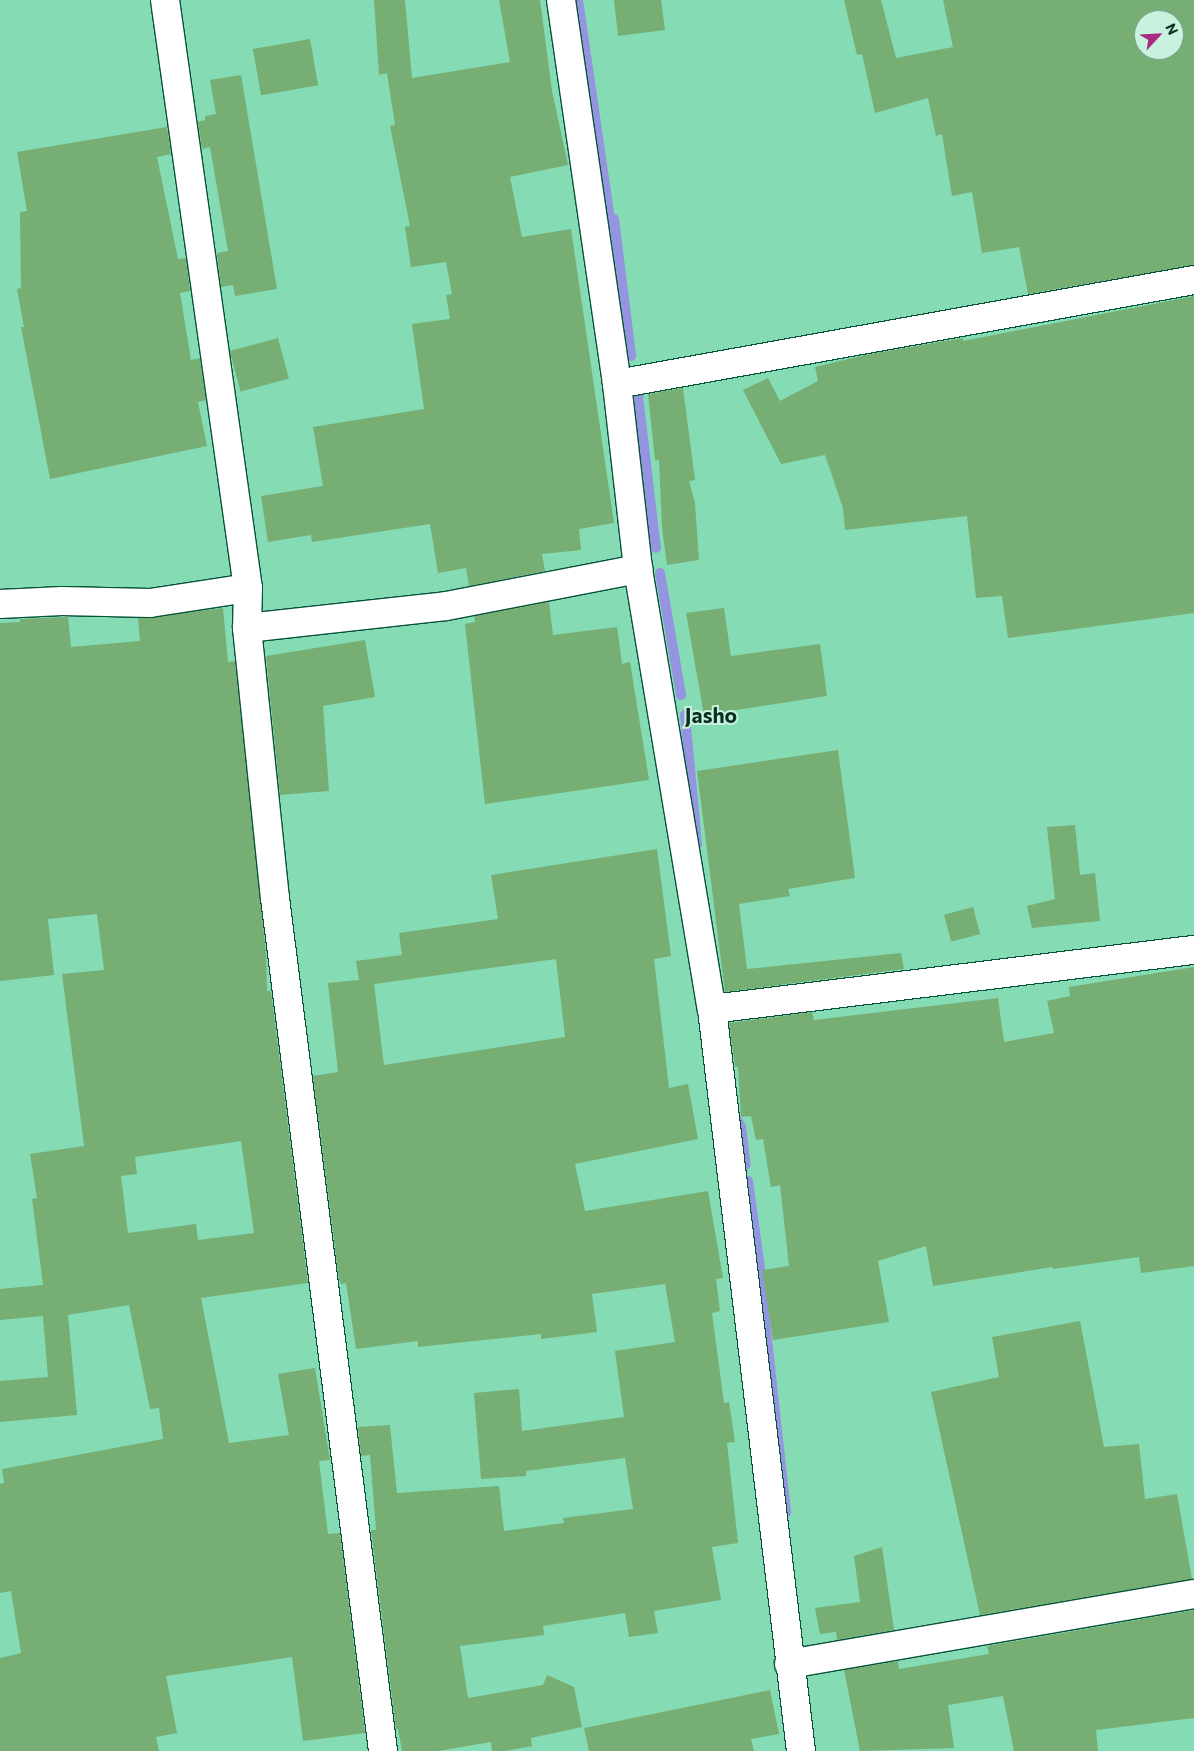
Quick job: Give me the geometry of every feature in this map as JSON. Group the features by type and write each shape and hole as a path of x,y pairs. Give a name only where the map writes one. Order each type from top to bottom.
{"street":[{"path":"165,0 248,588 247,628 275,898 383,1751"},
{"path":"561,0 617,384 638,569 712,1009 789,1664 801,1751"},
{"path":"617,384 1194,280"},
{"path":"247,628 446,606 638,569"},
{"path":"0,604 62,601 150,603 248,588"},
{"path":"712,1009 1194,950"},
{"path":"789,1664 1194,1594"}],"building":[{"path":"374,0 405,0 412,78 510,62 499,0 540,0 552,91 568,165 510,177 522,237 571,229 614,523 579,529 581,550 542,554 545,571 469,586 466,568 438,573 430,524 312,542 311,535 268,542 261,496 323,486 313,427 424,409 412,324 450,319 446,295 452,294 446,262 411,267 405,227 410,226 390,126 395,125 387,73 379,75"},
{"path":"614,0 661,0 665,30 618,36"},
{"path":"844,0 881,0 896,58 953,47 943,0 1194,0 1194,265 1028,294 1019,247 982,253 972,192 952,196 942,134 936,136 928,98 875,113 862,54 857,55"},
{"path":"310,39 318,85 261,95 253,49"},
{"path":"241,75 277,289 235,296 233,285 221,287 217,253 228,251 210,147 202,149 198,122 205,120 205,116 216,114 210,80"},
{"path":"167,127 171,154 157,157 178,259 186,258 190,291 180,293 191,360 200,358 206,400 198,402 207,446 50,479 21,327 24,327 17,289 21,288 20,212 27,211 17,152"},
{"path":"1194,296 1194,613 1008,638 1002,596 976,598 967,516 845,530 843,508 825,455 781,464 743,390 768,378 780,401 818,381 815,367 865,355 963,338 963,341"},
{"path":"278,338 289,379 241,392 230,351"},
{"path":"683,388 695,480 689,481 695,503 699,560 667,565 662,528 659,460 655,460 648,394"},
{"path":"549,602 553,635 617,627 622,664 630,662 649,780 485,804 465,624 475,622 474,616"},
{"path":"223,608 228,662 235,661 266,953 267,991 271,991 308,1283 201,1298 229,1443 289,1435 278,1374 315,1368 330,1460 319,1461 328,1534 340,1533 365,1733 303,1741 292,1657 166,1676 177,1733 156,1737 159,1751 0,1751 0,1658 21,1653 11,1591 0,1593 0,1484 4,1483 2,1469 163,1439 159,1408 150,1409 129,1305 68,1315 77,1415 0,1422 0,1381 48,1377 43,1316 0,1320 0,1289 43,1285 32,1199 37,1198 30,1154 84,1146 62,974 104,970 97,914 48,919 54,975 0,981 0,623 20,622 20,619 68,617 71,647 140,641 138,618","holes":["241,1141 254,1233 198,1240 196,1224 128,1233 121,1176 137,1174 135,1157"]},
{"path":"724,608 731,656 820,644 827,696 704,715 686,613"},
{"path":"365,640 375,697 323,706 329,791 280,795 266,656"},
{"path":"838,750 855,878 788,889 790,896 739,904 747,969 901,953 904,969 725,992 697,771"},
{"path":"1075,825 1080,875 1095,873 1100,921 1032,928 1027,906 1055,899 1047,827"},
{"path":"657,849 671,956 654,959 669,1088 688,1084 698,1139 575,1164 585,1211 708,1191 723,1278 716,1279 720,1311 712,1313 724,1403 729,1402 735,1442 727,1443 738,1543 712,1547 721,1600 654,1611 658,1633 629,1637 625,1613 543,1626 544,1635 460,1646 468,1698 543,1685 547,1675 574,1687 582,1727 531,1738 532,1746 505,1751 492,1751 491,1742 438,1751 402,1751 398,1729 396,1729 371,1530 376,1530 370,1455 361,1456 358,1427 390,1425 397,1493 499,1486 504,1531 564,1523 563,1518 633,1509 625,1458 526,1471 526,1476 481,1479 474,1393 519,1389 522,1431 624,1417 615,1351 675,1342 665,1284 592,1294 597,1332 541,1339 541,1334 418,1347 418,1341 356,1349 346,1283 341,1284 339,1279 313,1076 338,1072 328,983 359,980 356,961 402,955 399,933 498,919 491,875","holes":["556,959 565,1037 384,1065 374,984"]},
{"path":"973,907 980,934 951,942 944,915"},
{"path":"1194,967 1194,1266 1141,1273 1139,1257 1053,1269 1052,1267 933,1286 926,1246 878,1261 889,1322 773,1340 762,1270 789,1266 780,1185 771,1187 763,1139 756,1140 751,1116 741,1117 738,1067 735,1067 729,1023 812,1012 814,1020 998,998 1004,1042 1054,1033 1047,1001 1070,996 1069,987"},
{"path":"1080,1321 1104,1447 1139,1444 1145,1499 1177,1494 1192,1579 980,1615 931,1392 999,1377 992,1337"},
{"path":"882,1547 894,1630 837,1640 836,1632 820,1634 815,1608 860,1602 854,1556"},
{"path":"1194,1610 1194,1718 1096,1730 1098,1751 1014,1751 1003,1696 948,1705 954,1748 860,1751 844,1670 898,1661 899,1669 989,1654 987,1646"},
{"path":"770,1690 779,1734 751,1739 754,1751 589,1751 584,1728"}],"waterway":[{"path":"578,0 611,226"},
{"path":"614,219 631,356"},
{"path":"637,387 656,548"},
{"path":"660,573 681,695"},
{"path":"685,715 697,844"},
{"path":"734,1114 741,1127 746,1165"},
{"path":"748,1181 760,1269"},
{"path":"760,1276 786,1513"}],"district":[{"name":"Jasho","path":"711,715"}]}
